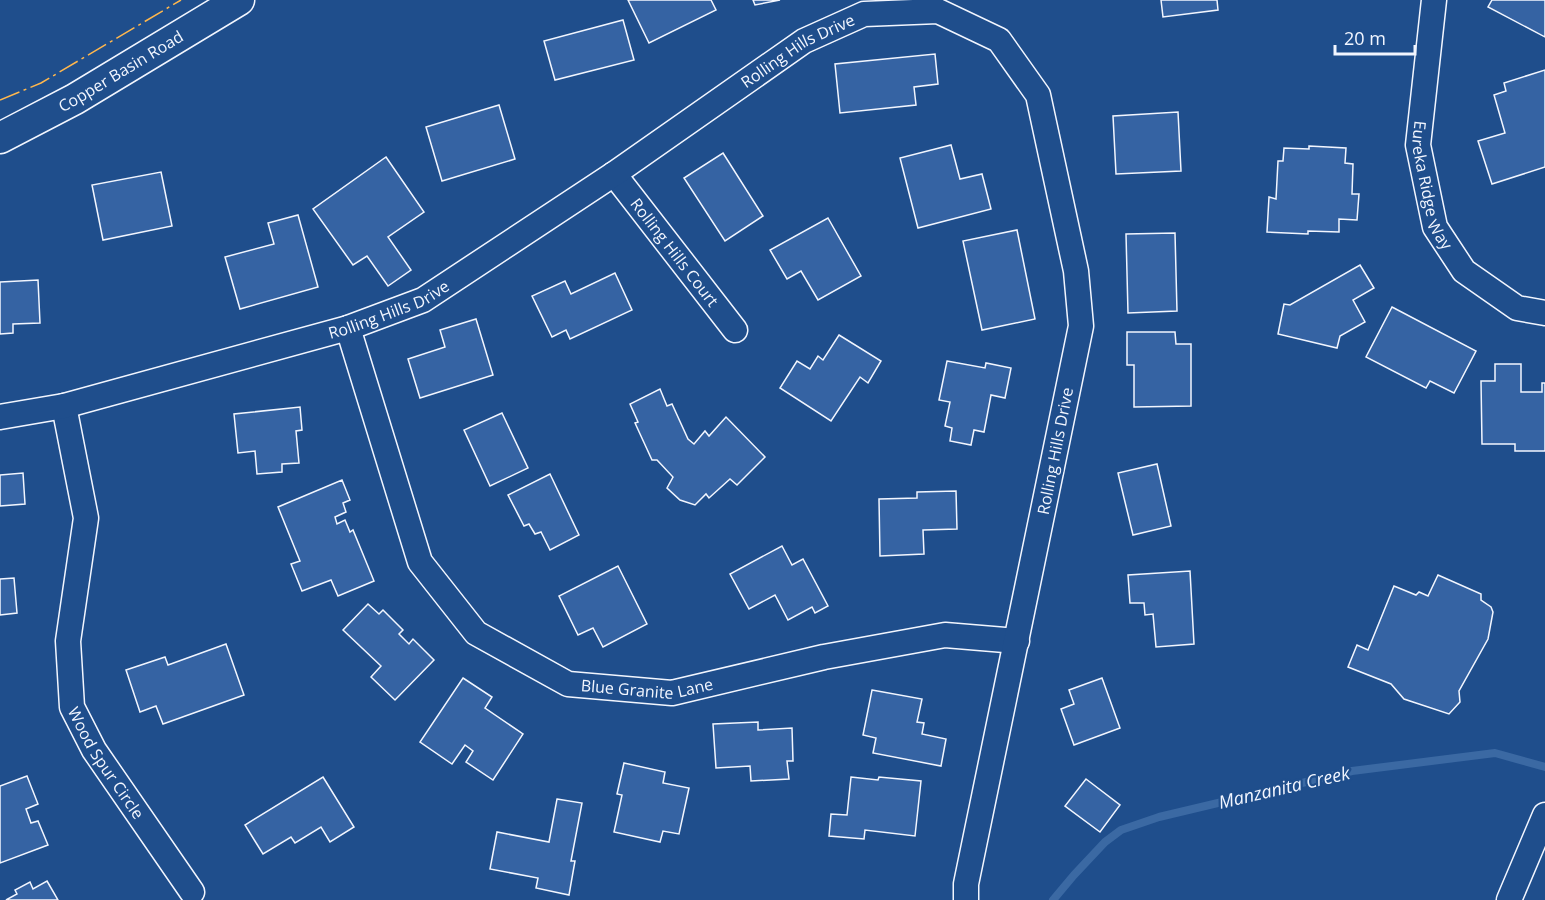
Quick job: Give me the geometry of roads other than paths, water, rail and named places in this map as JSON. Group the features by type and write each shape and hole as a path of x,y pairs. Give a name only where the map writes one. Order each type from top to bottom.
{"street":[{"name":"Copper Basin Road","path":"0,138 75,99 239,0"},
{"name":"Eureka Ridge Way","path":"1434,0 1418,145 1436,227 1464,271 1517,308 1545,313"},
{"name":"Rolling Hills Drive","path":"0,417 64,406 348,328 423,300 614,174 804,41 864,14 938,11 999,40 1038,95 1076,271 1081,326 966,884 966,900"},
{"name":"Rolling Hills Court","path":"614,174 735,330"},
{"name":"Blue Granite Lane","path":"348,328 420,562 476,633 568,684 672,693 824,657 945,635 1017,641"},
{"name":"Wood Spur Circle","path":"64,406 86,518 68,641 72,706 94,750 192,892"},
{"path":"1509,900 1545,815"}],"waterway":[{"name":"Manzanita Creek","path":"1053,900 1105,842 1121,830 1159,817 1352,771 1495,753 1545,767"}]}
